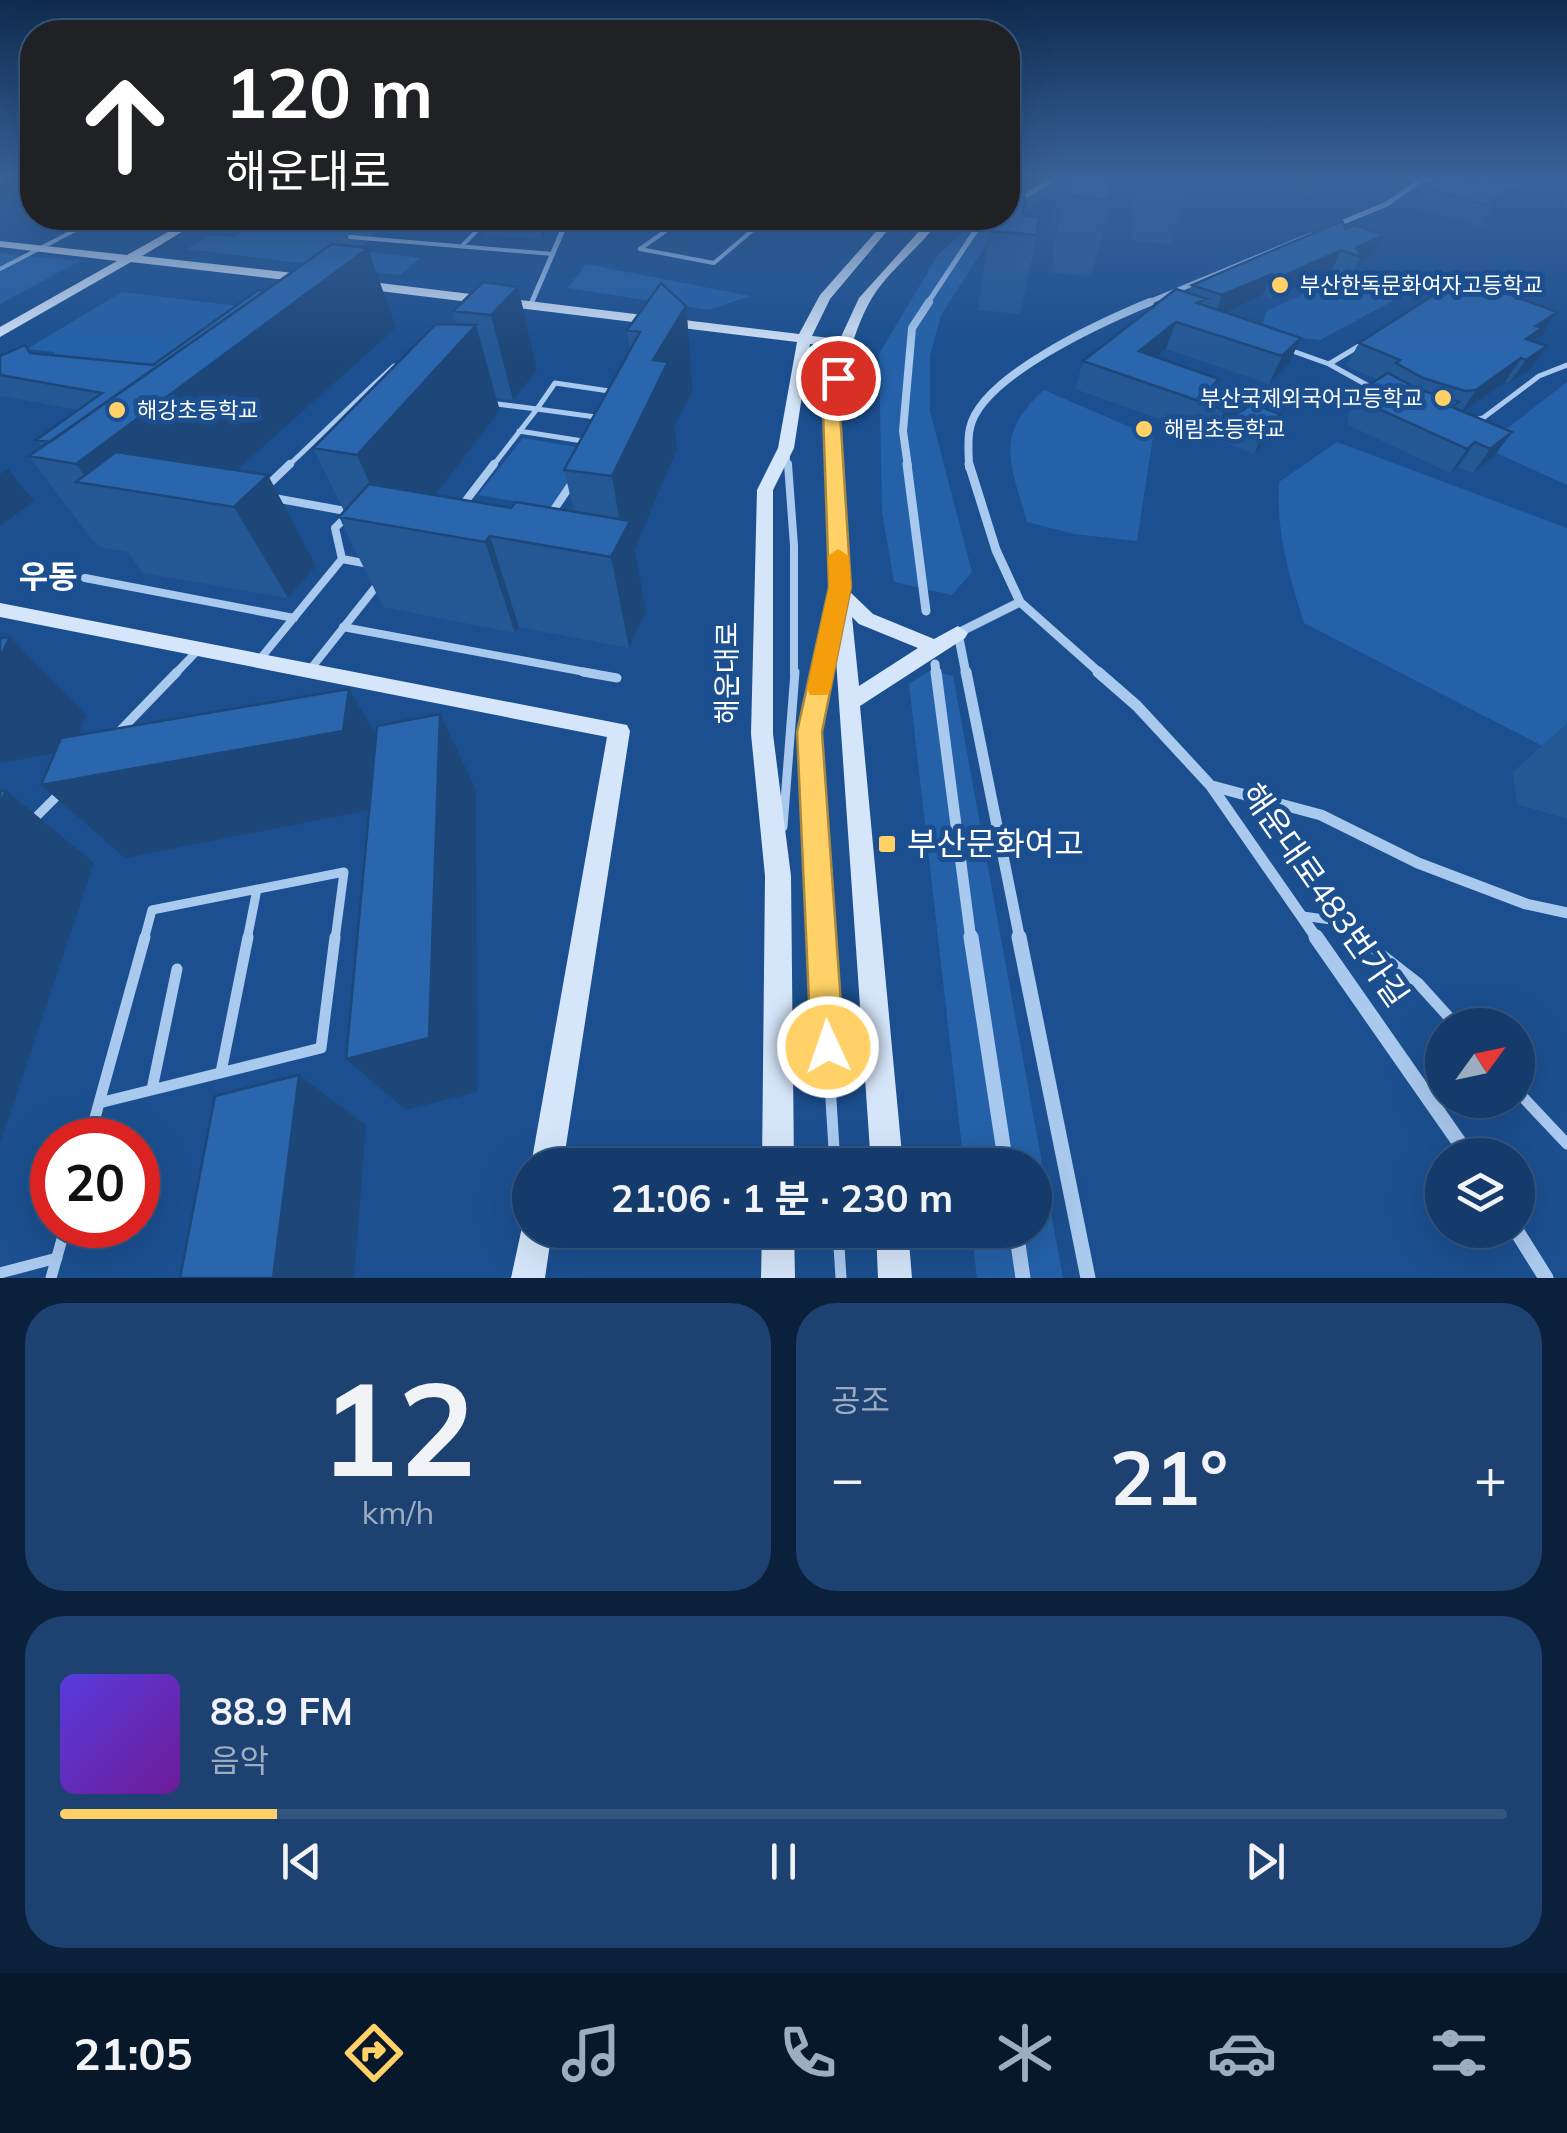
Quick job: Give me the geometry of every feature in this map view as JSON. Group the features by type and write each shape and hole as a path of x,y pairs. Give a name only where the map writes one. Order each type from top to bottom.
{"main road":[{"path":"0,333 171,236"},
{"name":"해운대로","path":"778,1148 778,876 762,734 765,490 786,448 804,338 824,298 879,236"},
{"path":"886,1148 841,591 832,412 845,344 863,301 920,236"},
{"path":"0,244 327,281"},
{"path":"347,284 845,344"},
{"path":"841,591 866,619 934,655"},
{"path":"0,610 619,731 549,1148"},
{"path":"851,701 934,655 958,632"},
{"path":"528,1278 533,1248"},
{"path":"778,1248 778,1278"},
{"path":"893,1248 895,1278"}],"street":[{"path":"531,306 561,236"},
{"path":"926,611 903,431 912,328 972,236"},
{"path":"1211,786 1137,706 1020,602 996,550 970,466 970,426 984,401 1003,383 1100,322 1310,236"},
{"path":"1020,602 958,632 1088,1278"},
{"path":"934,655 1003,1148"},
{"name":"해운대로483번가길","path":"1211,786 1321,815 1418,863 1526,904 1567,913"},
{"name":"해운대로483번가길","path":"1211,786 1456,1138"},
{"path":"1019,1248 1024,1278"},
{"path":"1527,1248 1546,1278"}],"lane":[{"path":"0,269 64,236"},
{"path":"462,246 472,236"},
{"path":"659,236 640,249 714,263 746,236"},
{"path":"350,237 553,254"},
{"path":"1150,302 1168,308"},
{"path":"1329,364 1364,342"},
{"path":"1276,346 1329,364 1390,398"},
{"path":"351,512 258,494 394,366 410,368"},
{"path":"1467,422 1484,418 1539,376 1567,366"},
{"path":"450,521 555,383 631,394"},
{"path":"370,388 387,390"},
{"path":"474,401 614,420"},
{"path":"344,412 362,414"},
{"path":"520,431 598,444 588,459"},
{"path":"778,876 794,732 797,542 786,448"},
{"path":"548,520 578,474"},
{"path":"342,560 335,528 364,498"},
{"path":"342,560 375,564"},
{"path":"258,660 342,560"},
{"path":"85,578 294,618"},
{"path":"309,670 379,582"},
{"path":"833,1148 809,732 841,591"},
{"path":"343,627 616,678"},
{"path":"106,745 200,649"},
{"path":"26,827 66,786"},
{"path":"95,1118 99,1102 152,910 344,872 320,1048 99,1102"},
{"path":"221,1072 257,889"},
{"path":"1302,916 1338,921 1418,983 1441,1008"},
{"path":"152,1090 176,969"},
{"path":"1535,1110 1567,1144"},
{"path":"51,1278 59,1248"},
{"path":"839,1248 841,1278"},
{"path":"0,1273 56,1258"}],"shaded area":[{"path":"208,236 372,236 359,251 420,258 400,275 187,249"},
{"path":"959,236 992,236 941,315 930,356 930,411 972,572 952,595 894,582 882,512 879,354 938,255"},
{"path":"0,253 80,261 0,304"},
{"path":"586,264 750,296 709,310 568,288"},
{"path":"1356,270 1394,277 1411,291 1320,340 1294,337 1263,323 1267,311"},
{"path":"122,292 255,308 162,375 53,360 55,352 27,349"},
{"path":"1567,382 1567,485 1483,447"},
{"path":"1044,390 1153,437 1137,541 1074,534 1027,522 1010,451 1018,421"},
{"path":"523,438 588,449 552,508 478,495"},
{"path":"1337,442 1567,528 1567,753 1550,750 1304,623 1282,536 1279,482"},
{"path":"931,670 953,676 1039,1148 962,1148 909,684"},
{"path":"1052,1218 1063,1278 977,1278 973,1248 1052,1248"}],"building":[{"path":"1308,236 1383,236 1356,248 1361,257 1341,250 1281,277 1272,274 1222,295 1192,285"},
{"path":"332,244 368,248 76,464 29,456"},
{"path":"1462,277 1557,312 1536,326 1542,328 1526,339 1547,346 1526,360 1521,358 1476,390 1465,391 1423,378 1396,363 1400,360 1359,343"},
{"path":"483,282 518,287 491,315 453,311"},
{"path":"661,283 686,306 653,360 668,362 612,476 564,470 640,332 627,330"},
{"path":"1176,289 1207,299 1197,303 1301,338 1282,356 1176,322 1139,351 1219,379 1213,385 1241,395 1225,410 1083,361"},
{"path":"258,290 265,291 50,442 36,440 102,393 0,375 0,356 25,345 30,353 153,365"},
{"path":"436,324 476,325 357,455 313,448"},
{"path":"1388,373 1418,389 1459,402 1452,407 1512,432 1490,449 1475,442 1467,449 1361,401 1361,390"},
{"path":"1253,404 1280,414 1265,430 1231,417"},
{"path":"116,452 268,475 234,507 76,482"},
{"path":"369,484 511,508 516,502 630,521 611,557 490,536 485,542 339,517"},
{"path":"10,637 0,657 0,638"},
{"path":"349,689 343,731 41,785 61,738"},
{"path":"440,714 429,1038 346,1059 377,726"},
{"path":"299,1075 273,1278 180,1278 215,1096"}],"slow traffic":[{"path":"819,688 840,587 838,556"}],"place":[{"name":"부산한독문화여자고등학교","path":"1280,285"},
{"name":"부산국제외국어고등학교","path":"1443,398"},
{"name":"해강초등학교","path":"117,410"},
{"name":"해림초등학교","path":"1144,429"},
{"name":"부산문화여고","path":"887,844"}],"district":[{"name":"우동","path":"48,577"}],"route":[{"path":"828,1047 809,732 840,587 832,412 838,378"}]}
